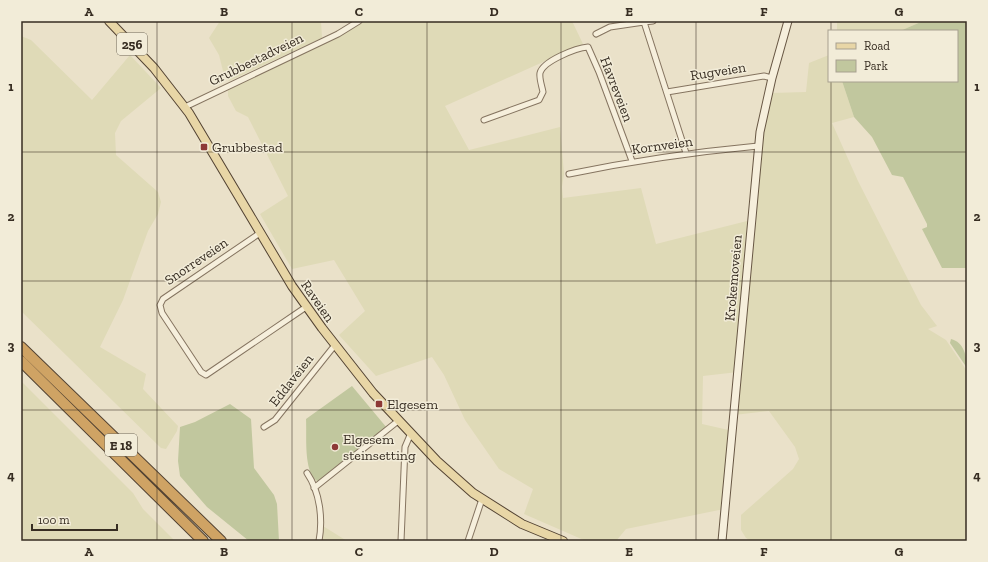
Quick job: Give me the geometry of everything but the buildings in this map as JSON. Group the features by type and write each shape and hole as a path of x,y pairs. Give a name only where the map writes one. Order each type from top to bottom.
{"highway":[{"name":"E 18","path":"21,347 178,501 222,541"},
{"name":"E 18","path":"21,361 203,541"}],"main road":[{"name":"Raveien","path":"110,21 154,68 185,107 306,307 335,345 398,421 451,474 482,499 522,524 562,541"},
{"name":"Krokemoveien","path":"722,541 758,146 772,78 788,21"}],"street":[{"name":"Grubbestadveien","path":"185,107 338,34 359,21"},
{"path":"596,34 610,27 653,21"},
{"path":"644,22 686,153"},
{"name":"Havreveien","path":"484,120 539,100 543,92 540,76 544,66 576,49 588,47 599,72 632,161"},
{"name":"Rugveien","path":"667,92 764,76 772,78"},
{"name":"Kornveien","path":"569,174 632,161 686,153 758,146"},
{"name":"Snorreveien","path":"260,233 163,299 160,305 162,313 201,372 206,374 306,307"},
{"name":"Eddaveien","path":"264,427 275,420 335,345"},
{"path":"314,488 398,421"},
{"path":"401,541 405,447 411,433"},
{"path":"307,473 314,488 321,518 319,541"},
{"path":"468,541 482,499"}],"shaded area":[{"path":"220,21 321,21 322,38 229,81 224,75 219,55 209,38"},
{"path":"363,21 572,21 583,44 445,106 469,150 560,127 564,174 562,187 563,198 641,188 656,244 747,221 746,270 761,145 771,93 806,92 809,63 828,55 828,82 842,82 854,117 832,123 858,181 921,305 937,326 928,329 946,340 967,371 967,541 751,541 746,538 741,530 741,515 793,469 799,459 795,447 769,411 734,415 738,372 703,376 702,424 733,431 724,509 626,529 616,541 586,541 524,514 533,489 499,469 465,420 444,375 432,357 376,376 339,335 365,311 334,260 292,269 260,214 288,196 248,117 236,111 228,96 229,87 341,34"},
{"path":"837,21 923,21 902,30 837,30"},
{"path":"21,36 31,40 92,100 130,55 161,88 121,121 115,133 116,155 158,192 161,202 158,214 148,231 123,300 100,347 146,374 143,389 178,426 177,431 166,449 161,448 21,311"},
{"path":"21,381 133,493 143,509 175,541 21,541"},
{"path":"323,526 347,541 321,541"}],"green space":[{"path":"923,21 967,21 966,268 942,268 922,229 927,227 927,224 903,177 892,175 872,137 854,117 842,82 958,82 958,30 902,30"},
{"path":"951,339 959,343 964,350 967,368 950,343"},
{"name":"Elgesem steinsetting","path":"352,386 387,428 321,480 317,481 310,470 308,461 306,419"},
{"path":"230,404 251,419 254,468 274,495 277,504 279,541 249,541 207,507 180,476 178,461 180,427 195,422"}],"place":[{"name":"Grubbestad","path":"204,147"},
{"name":"Elgesem","path":"379,404"},
{"name":"Elgesem steinsetting","path":"335,447"}]}
